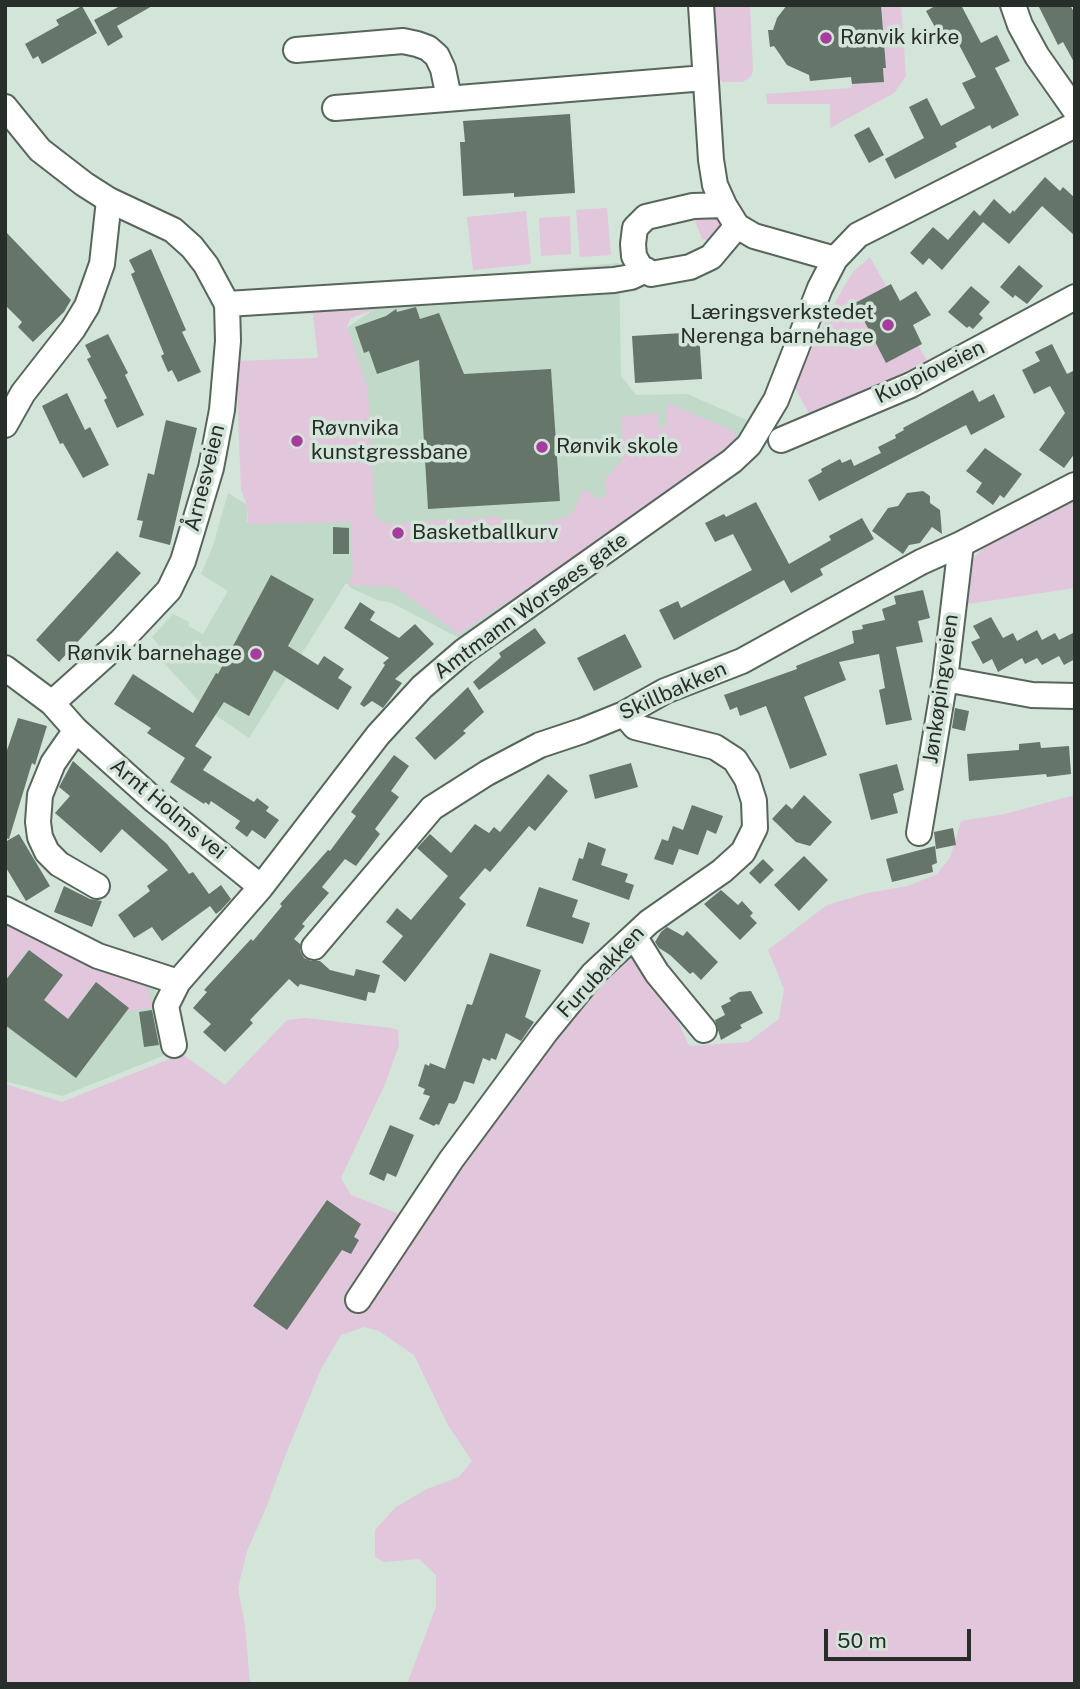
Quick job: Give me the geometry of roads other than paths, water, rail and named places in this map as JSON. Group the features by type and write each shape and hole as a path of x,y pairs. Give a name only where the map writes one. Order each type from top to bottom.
{"street":[{"path":"701,5 710,160 715,185 730,216 754,236 835,259"},
{"path":"1013,5 1037,56 1075,110"},
{"path":"296,50 403,41 417,44 438,56 449,97"},
{"path":"335,108 705,78"},
{"name":"Årnesveien","path":"5,107 40,150 109,200 173,230 192,247 206,265 227,304 228,341 222,410 211,468 183,561 169,590 120,642 52,703"},
{"name":"Amtmann Worsøes gate","path":"174,1045 166,1006 178,982 261,887 378,735 422,687 464,651 732,461 749,445 776,400 820,288 835,259 858,235 1075,125"},
{"path":"5,425 23,393 73,329 87,306 102,264 109,200"},
{"path":"693,206 730,216 711,257 690,267 651,274 640,267 634,256 635,228 646,217 693,206"},
{"path":"227,304 614,280 631,277 646,270"},
{"name":"Kuopioveien","path":"780,440 911,385 1075,297"},
{"name":"Skillbakken","path":"314,947 432,808 487,773 540,745 624,713 665,691 742,661 920,562 961,544 1075,485"},
{"name":"Jønkøpingveien","path":"919,833 945,678 961,544"},
{"path":"5,668 52,703"},
{"path":"945,678 1032,695 1075,696"},
{"name":"Arnt Holms vei","path":"52,703 76,730 155,802 261,887"},
{"name":"Furubakken","path":"358,1300 451,1160 545,1033 593,974 649,922 722,871 743,852 755,828 754,802 747,779 735,760 715,747 635,727 624,713"},
{"path":"76,730 53,763 40,795 40,837 47,852 59,864 97,886"},
{"path":"5,909 98,956 178,982"},
{"path":"634,936 657,973 704,1030"}],"place":[{"name":"Rønvik kirke","path":"826,38"},
{"name":"Læringsverkstedet Nerenga barnehage","path":"888,325"},
{"name":"Røvnvika kunstgressbane","path":"297,441"},
{"name":"Rønvik skole","path":"542,447"},
{"name":"Basketballkurv","path":"398,533"},
{"name":"Rønvik barnehage","path":"256,654"}]}
